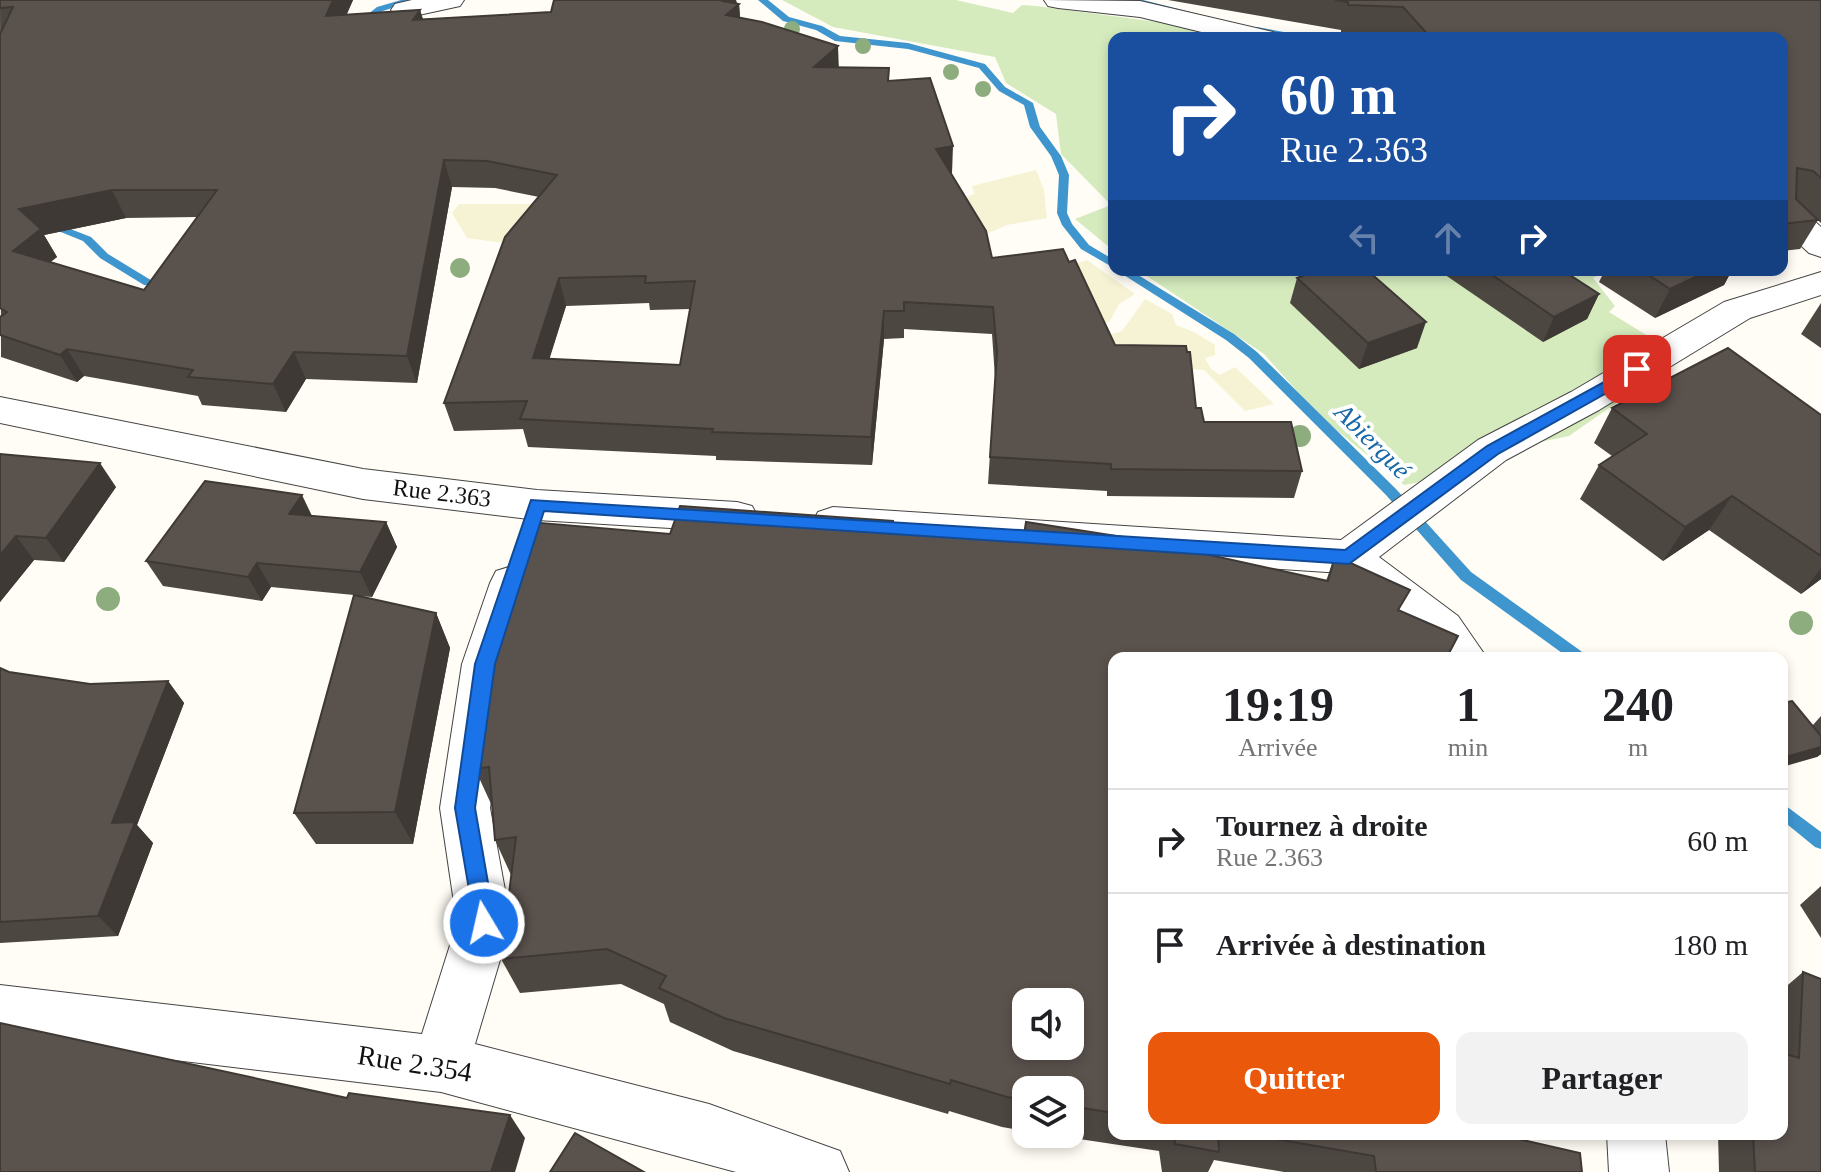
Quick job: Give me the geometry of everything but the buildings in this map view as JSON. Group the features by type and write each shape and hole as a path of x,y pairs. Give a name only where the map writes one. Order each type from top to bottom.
{"street":[{"path":"405,10 450,0"},
{"path":"1058,0 1140,9 1238,32"},
{"path":"1788,215 1821,246"},
{"path":"1459,652 1442,629 1349,557 1492,450 1585,401 1737,310 1821,283"},
{"name":"Rue 2.363","path":"0,410 363,484 537,505 1349,557"},
{"path":"441,1064 484,923 465,808 485,664 537,505"},
{"name":"Rue 2.354","path":"0,1012 441,1064 709,1133 819,1172"},
{"path":"1636,1140 1639,1172"}],"shaded area":[{"path":"1036,170 1044,190 1047,218 1007,225 975,239 954,202 974,194 972,186"},
{"path":"459,204 546,204 531,247 467,238 452,213"},
{"path":"1087,260 1135,294 1119,304 1110,321 1103,324 1069,266"},
{"path":"1145,299 1172,314 1176,325 1215,345 1215,355 1205,358 1211,369 1220,375 1235,367 1274,404 1245,411 1204,370 1164,368 1091,341 1122,331"}],"green space":[{"path":"782,0 956,0 1013,13 1022,5 1036,6 1196,27 1213,32 1108,32 1108,202 1061,154 1056,114 1006,83 995,57 833,27"},
{"path":"1108,206 1108,246 1075,219"},
{"path":"1147,276 1597,276 1593,278 1615,306 1609,312 1682,357 1569,436 1516,447 1464,474 1404,485 1318,415 1264,354"}],"waterway":[{"name":"Abiergué","path":"362,23 380,9 411,0"},
{"name":"Abiergué","path":"762,0 786,19 819,28 838,39 908,46 982,66 1002,89 1028,103 1035,127 1056,156 1064,175 1062,213 1067,225 1085,247 1108,261"},
{"path":"1132,0 1217,20"},
{"path":"1257,30 1268,32"},
{"path":"50,224 87,239 104,256 148,282"},
{"name":"Abiergué","path":"1132,276 1230,337 1253,355 1391,492 1466,576 1572,652"},
{"name":"Abiergué","path":"1788,815 1821,842"}],"route":[{"path":"484,923 465,808 472,752 485,664 537,505 1349,557 1492,450 1585,401 1637,369"}]}
